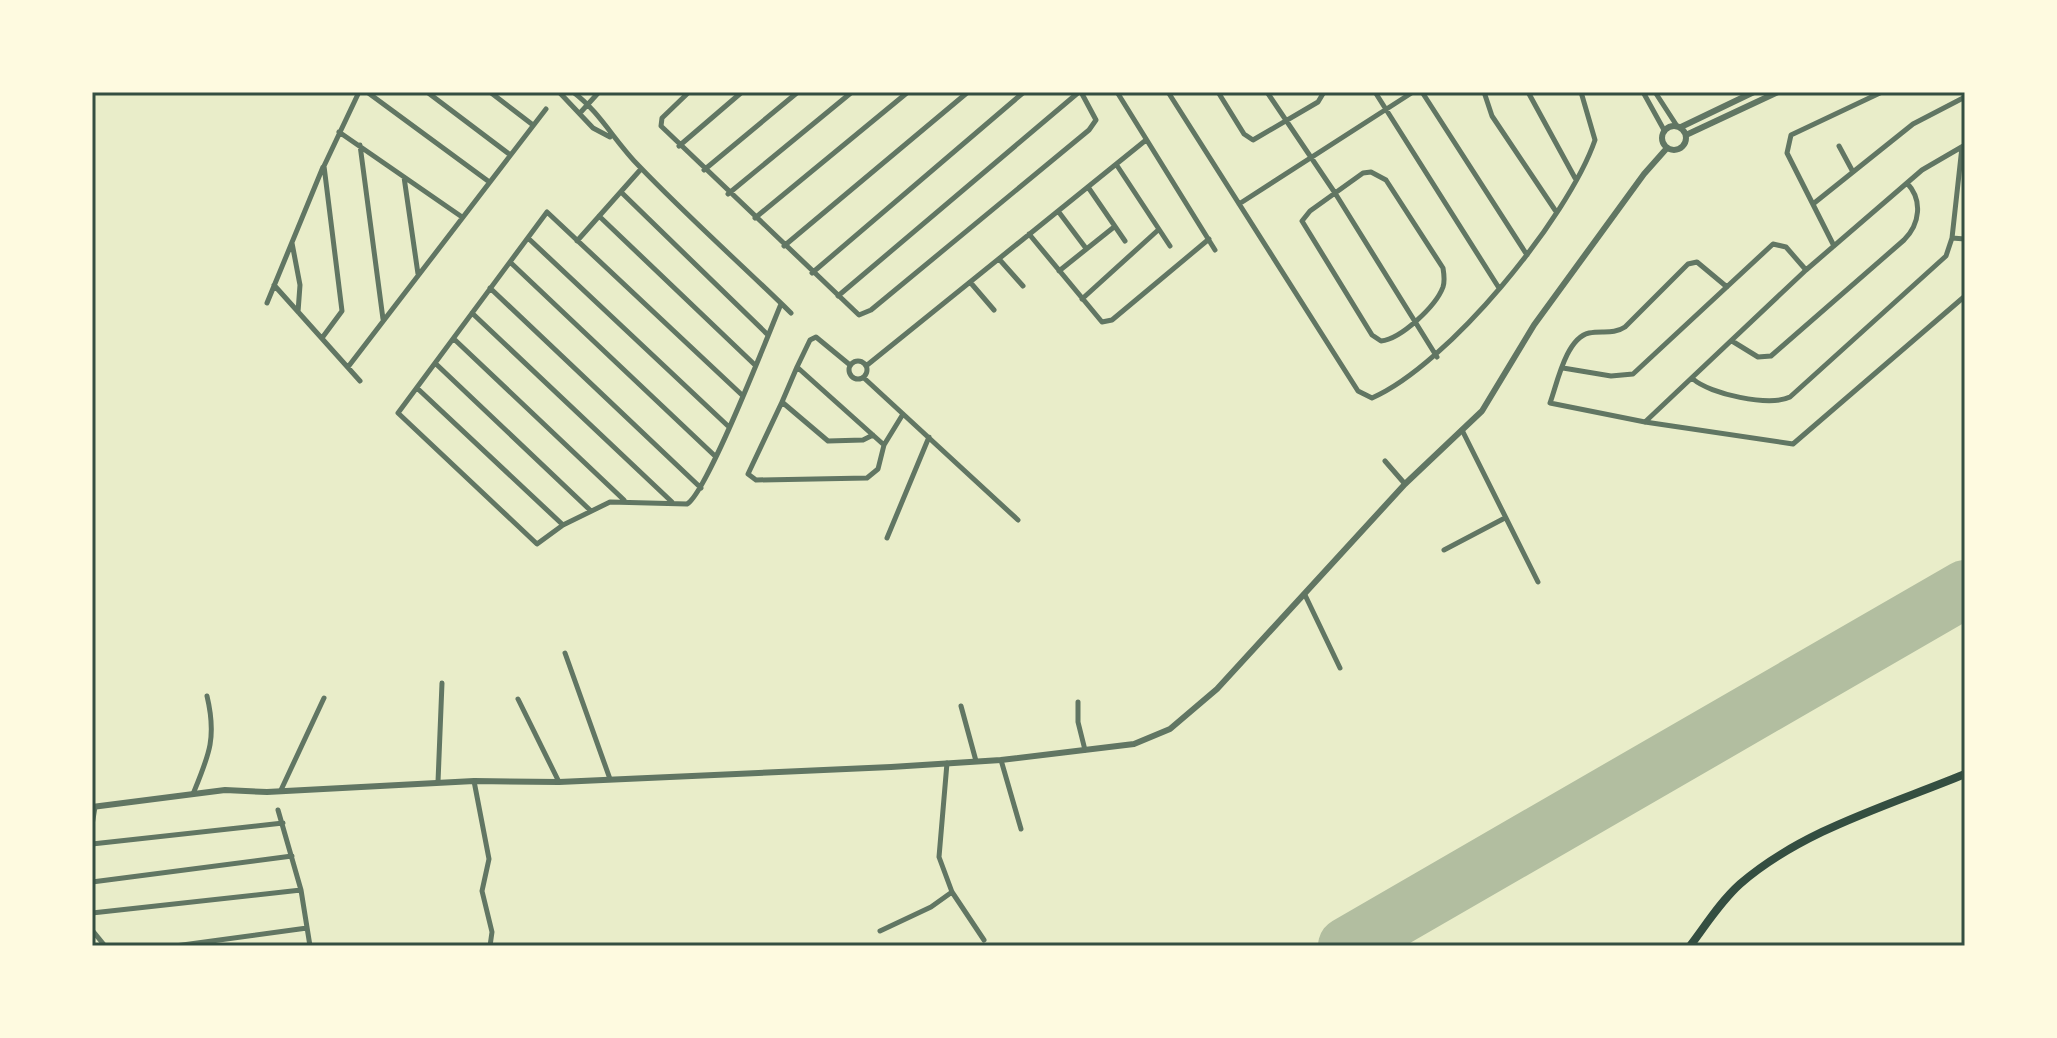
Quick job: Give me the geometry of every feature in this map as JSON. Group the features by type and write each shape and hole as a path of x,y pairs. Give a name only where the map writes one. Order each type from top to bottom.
{"main road":[{"path":"1690,946 1737,887 1775,858 1846,823 1965,774"}],"street":[{"path":"267,303 324,166 359,92"},
{"path":"367,92 488,181"},
{"path":"427,92 509,154"},
{"path":"490,92 533,125"},
{"path":"559,92 593,128 611,137"},
{"path":"573,92 588,104 611,137 641,169 791,313"},
{"path":"580,113 599,92"},
{"path":"689,92 660,123 679,146 812,273 854,312 865,315 1089,130 1096,120 1080,92 838,296"},
{"path":"679,146 742,92"},
{"path":"704,170 798,92"},
{"path":"728,194 852,92"},
{"path":"755,218 908,92"},
{"path":"784,246 968,92"},
{"path":"812,273 1024,92"},
{"path":"1117,92 1215,250"},
{"path":"1168,92 1364,397 1372,398 1437,357 1527,255 1576,179 1595,140 1581,92"},
{"path":"1218,92 1248,139 1262,137 1318,102 1324,92"},
{"path":"1267,92 1335,193 1437,357"},
{"path":"1375,92 1499,288"},
{"path":"1239,204 1413,92"},
{"path":"1422,92 1527,255"},
{"path":"1484,92 1492,116 1555,211"},
{"path":"1528,92 1576,179"},
{"path":"1643,92 1664,130"},
{"path":"1655,92 1686,135"},
{"path":"1664,130 1679,127 1754,92"},
{"path":"1667,148 1679,149 1686,135 1778,92"},
{"path":"1834,246 1787,153 1787,141 1791,135 1882,92"},
{"path":"1813,204 1913,124 1965,97"},
{"path":"348,367 546,109"},
{"path":"1664,130 1661,137 1667,148"},
{"path":"339,132 462,217"},
{"path":"864,378 866,366 1146,140"},
{"path":"360,145 383,319"},
{"path":"1839,146 1853,172"},
{"path":"1645,422 1806,270 1907,183 1964,146"},
{"path":"1693,379 1711,391 1770,401 1790,397 1942,260 1952,238 1964,146"},
{"path":"92,825 93,807 193,794 438,782 559,782 1001,760 1134,744 1170,729 1217,689 1405,484 1489,402 1534,325 1644,174 1667,148"},
{"path":"1116,164 1157,231 1170,246"},
{"path":"322,338 342,311 324,166"},
{"path":"577,241 641,169"},
{"path":"1363,173 1378,173 1443,268 1443,287 1415,320 1387,341 1377,340 1304,228 1302,221 1310,211 1363,173"},
{"path":"404,176 418,274"},
{"path":"1732,341 1758,357 1771,356 1904,240 1914,226 1917,207 1914,191 1907,183"},
{"path":"1088,187 1125,241"},
{"path":"621,192 768,335"},
{"path":"1058,211 1085,247"},
{"path":"742,395 547,212 398,413 537,544 563,525 610,502 691,502 701,488 742,395 781,304"},
{"path":"599,216 755,365"},
{"path":"1059,271 1085,247 1114,227"},
{"path":"1082,299 1157,231"},
{"path":"1029,234 1098,319 1112,320 1209,239"},
{"path":"528,238 728,426"},
{"path":"1952,238 1965,239"},
{"path":"292,242 300,285 298,312"},
{"path":"1563,368 1619,376 1633,374 1773,244 1786,247 1806,270"},
{"path":"999,259 1023,286"},
{"path":"510,262 715,456"},
{"path":"1727,287 1704,266 1692,262 1625,327 1580,337 1563,368 1550,403 1645,422 1793,444 1965,296"},
{"path":"970,282 994,310"},
{"path":"274,285 360,381"},
{"path":"490,288 701,488"},
{"path":"472,313 673,502"},
{"path":"903,414 884,445 878,469 867,478 756,480 748,474 810,340 816,337 850,365 851,377 864,378 1018,520"},
{"path":"453,339 625,500"},
{"path":"850,365 858,361 866,366"},
{"path":"435,363 591,511"},
{"path":"797,367 884,445"},
{"path":"417,388 563,525"},
{"path":"782,402 828,441 863,440 873,435"},
{"path":"1462,430 1503,519 1538,582"},
{"path":"887,538 929,437"},
{"path":"1385,461 1405,484"},
{"path":"1444,550 1503,519"},
{"path":"1305,595 1340,668"},
{"path":"565,653 610,779"},
{"path":"438,782 442,683"},
{"path":"193,794 213,742 207,696"},
{"path":"281,790 324,698"},
{"path":"518,699 559,782"},
{"path":"1078,702 1078,722 1085,750"},
{"path":"961,706 976,761"},
{"path":"1001,760 1021,829"},
{"path":"947,763 939,857 952,892 984,940"},
{"path":"474,781 489,859 482,891 492,932 490,946"},
{"path":"278,810 301,890 310,946"},
{"path":"92,844 283,823"},
{"path":"92,882 292,856"},
{"path":"92,913 301,890"},
{"path":"880,931 931,907 952,892"},
{"path":"175,946 307,928"},
{"path":"92,930 105,946"}],"runway":[{"path":"1347,946 1965,589"}]}
